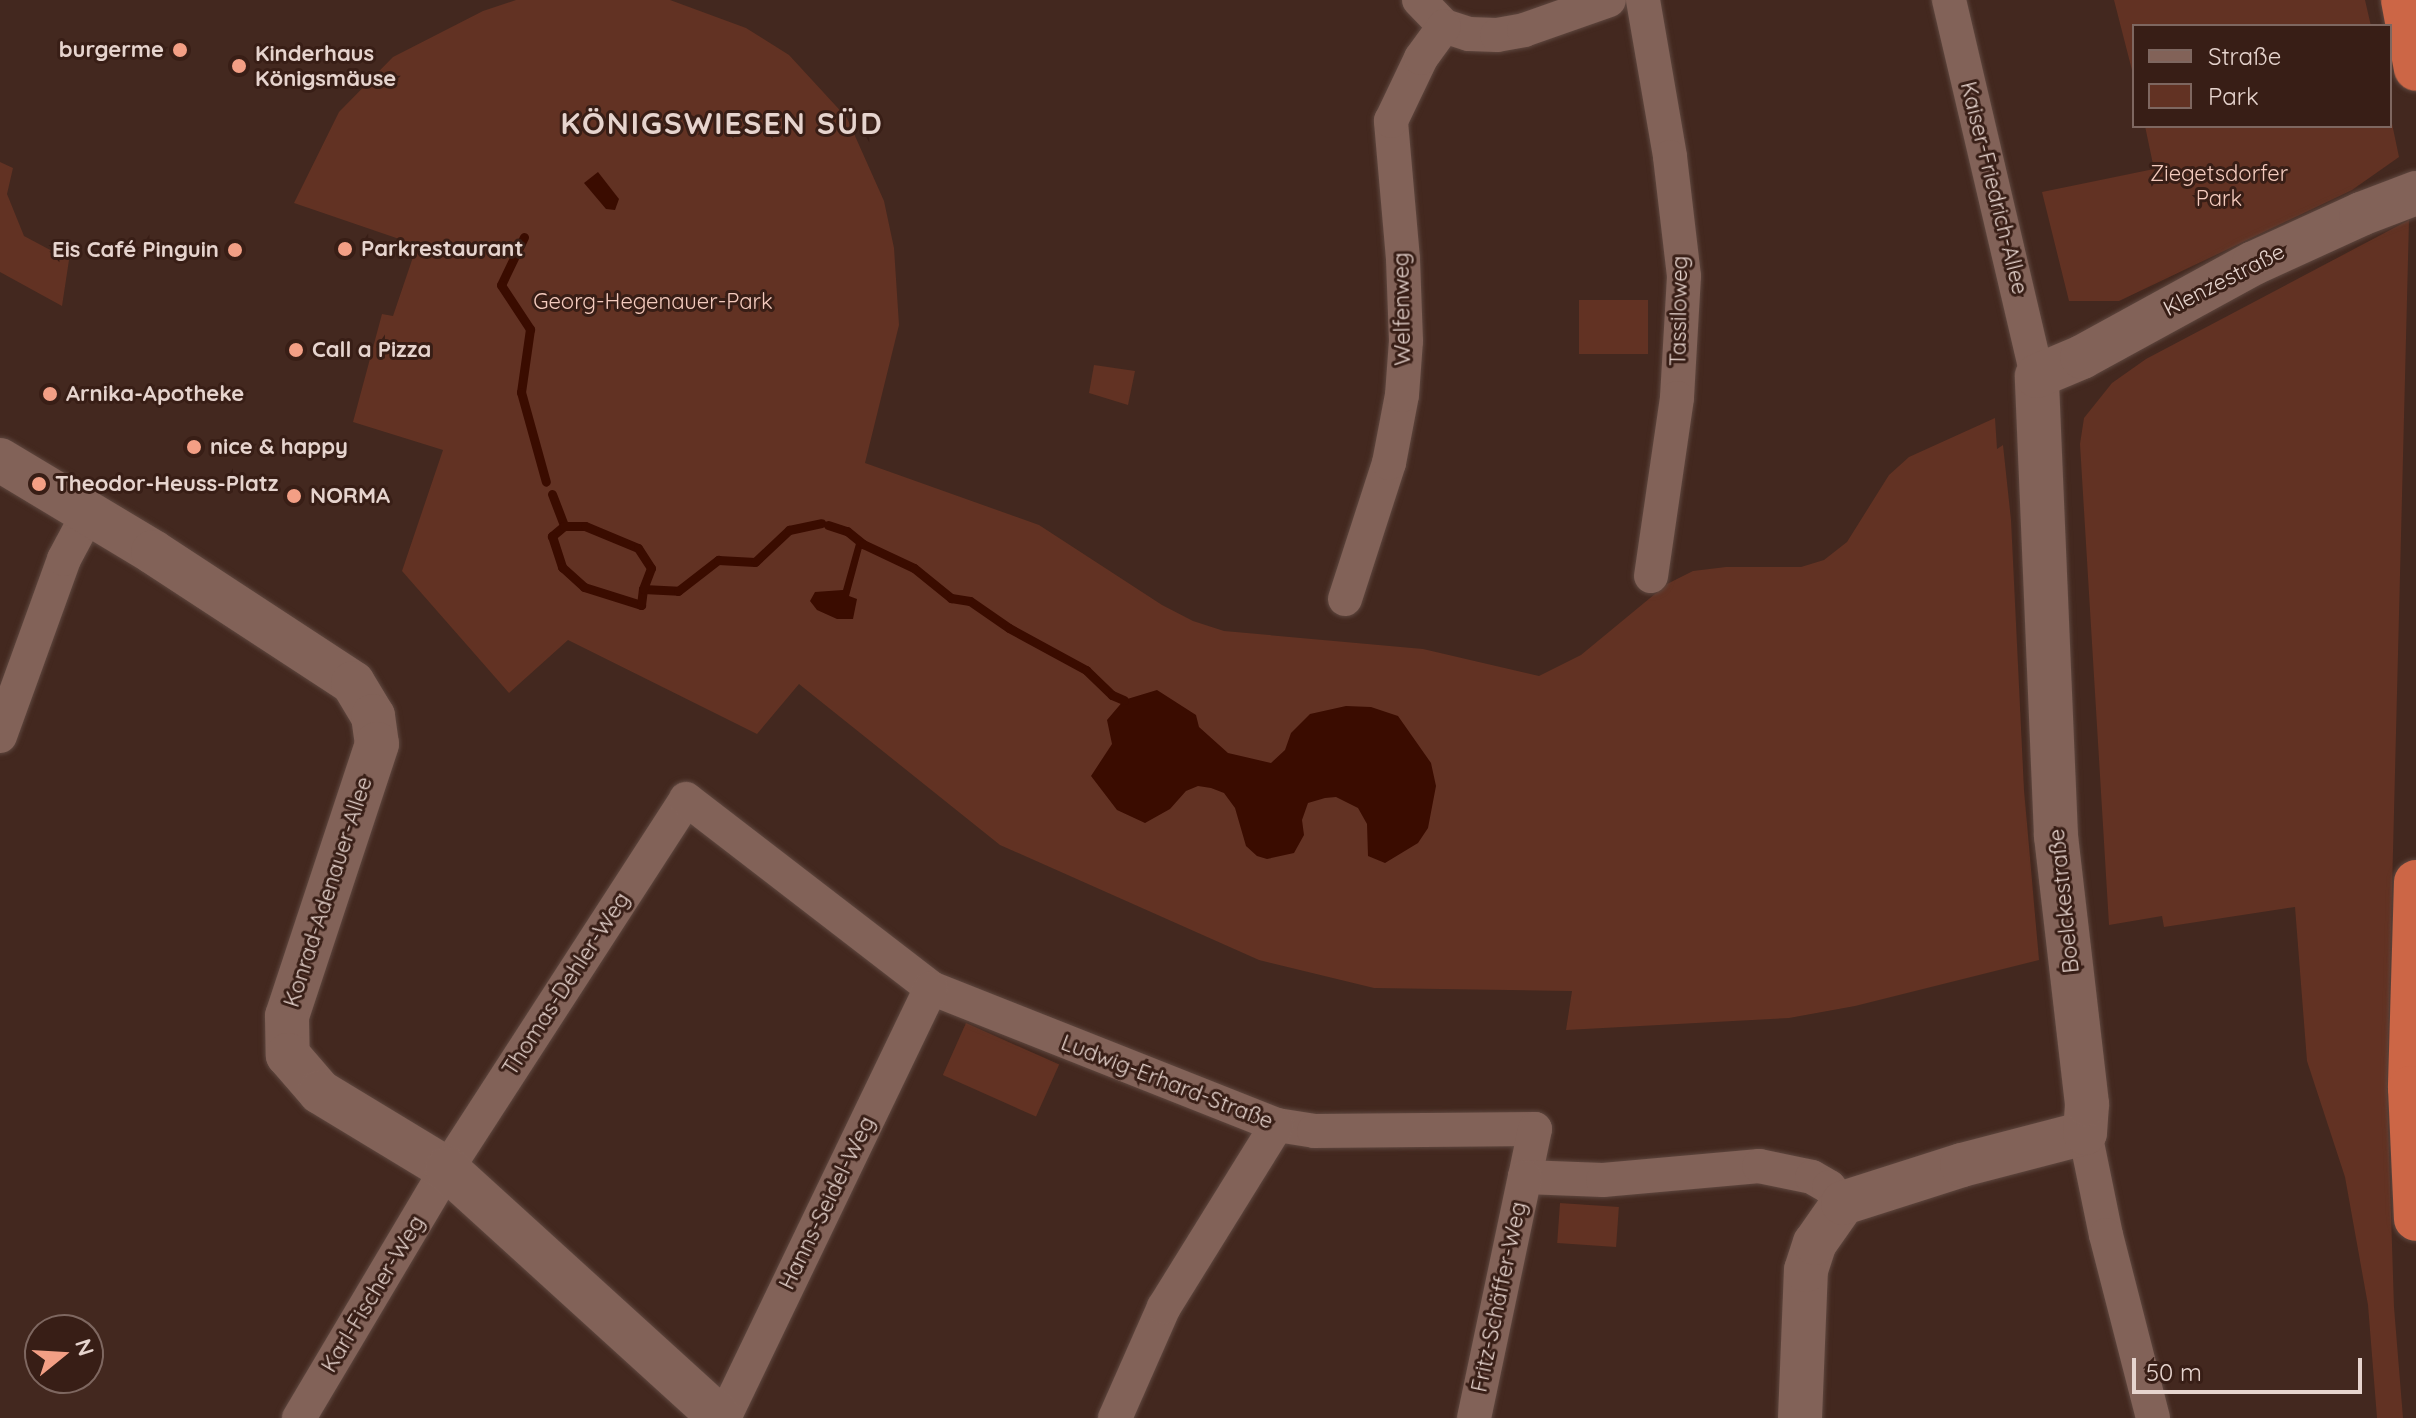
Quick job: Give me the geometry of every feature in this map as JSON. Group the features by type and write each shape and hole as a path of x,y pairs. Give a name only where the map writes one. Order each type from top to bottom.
{"highway":[{"path":"2403,0 2416,69"},
{"path":"2416,882 2410,1088 2416,1219"}],"street":[{"path":"1419,0 1444,26 1469,34 1497,35 1524,30 1609,0"},
{"name":"Tassiloweg","path":"1643,0 1670,157 1684,276 1677,398 1651,576"},
{"name":"Kaiser-Friedrich-Allee","path":"1949,0 2037,376"},
{"name":"Welfenweg","path":"1345,599 1389,463 1402,395 1406,341 1403,259 1391,121 1421,58 1444,26"},
{"name":"Klenzestraße","path":"2037,376 2082,357 2205,287 2361,214 2416,193"},
{"name":"Boelckestraße","path":"2037,376 2054,805 2065,931 2087,1104 2085,1133 2106,1235 2153,1418"},
{"name":"Konrad-Adenauer-Allee","path":"0,460 87,516 153,552 353,683 373,716 377,744 287,1016 288,1055 320,1092 447,1169 722,1418"},
{"path":"0,736 64,559 87,516"},
{"name":"Thomas-Dehler-Weg","path":"447,1169 686,799"},
{"name":"Ludwig-Erhard-Straße","path":"686,799 931,988 1277,1125 1314,1131 1535,1129 1525,1177"},
{"name":"Hanns-Seidel-Weg","path":"722,1418 931,988"},
{"path":"1115,1418 1164,1307 1277,1125"},
{"path":"1800,1418 1806,1270 1815,1243 1843,1203 1962,1165 2085,1133"},
{"path":"1525,1177 1603,1180 1759,1166 1812,1177 1829,1187 1843,1203"},
{"name":"Karl-Fischer-Weg","path":"299,1418 447,1169"},
{"name":"Fritz-Schäffer-Weg","path":"1474,1418 1525,1177"}],"green space":[{"name":"Georg-Hegenauer-Park","path":"516,0 670,0 746,28 789,55 847,118 884,201 894,248 899,325 865,463 1039,525 1162,605 1193,621 1224,631 1423,649 1539,676 1581,655 1667,584 1693,571 1726,567 1801,567 1824,560 1847,542 1889,475 1909,457 1995,418 1997,449 2003,445 2011,520 2024,790 2039,960 1855,1006 1789,1018 1566,1030 1572,991 1374,988 1259,960 1000,845 799,684 757,734 568,640 509,693 402,571 443,450 353,422 382,314 393,316 413,257 402,253 408,242 294,203 339,112 393,57 483,11"},
{"path":"2114,0 2365,0 2371,24 2132,24 2132,70"},
{"name":"Ziegetsdorfer Park","path":"2392,124 2399,157 2352,190 2119,301 2069,301 2042,192 2154,169 2145,128 2392,128"},
{"path":"0,162 13,168 7,194 24,236 69,260 62,306 0,272"},
{"path":"2409,220 2387,1088 2394,1307 2403,1418 2377,1418 2368,1305 2345,1177 2307,1061 2295,907 2164,927 2162,916 2109,925 2080,444 2084,418 2112,383 2146,359"},
{"path":"1579,300 1648,300 1648,354 1579,354"},
{"path":"1094,365 1135,371 1128,405 1089,393"},
{"path":"966,1023 1059,1064 1036,1117 943,1075"},
{"path":"1560,1203 1619,1207 1616,1247 1557,1243"}],"shaded area":[{"path":"598,172 619,199 615,210 606,209 584,183"},
{"path":"857,540 863,544 849,596 857,599 853,619 837,619 817,610 810,601 815,592 843,590"},
{"path":"1157,690 1196,715 1199,727 1228,753 1271,763 1285,750 1291,733 1310,714 1346,706 1371,707 1398,716 1431,763 1436,786 1428,828 1418,843 1385,863 1368,856 1367,824 1358,808 1336,797 1325,798 1308,803 1302,820 1304,835 1294,853 1267,859 1257,856 1246,846 1235,808 1224,793 1211,788 1198,786 1186,791 1170,809 1145,823 1117,810 1091,776 1112,744 1107,720 1124,700"}],"waterway":[{"path":"524,237 501,285 530,329 521,392 546,482"},
{"path":"552,494 564,526 552,536 562,567 584,587 641,605 643,589 678,591 718,560 755,562 789,530 821,523"},
{"path":"828,525 847,531 863,544 914,568 951,598 970,601 1009,628 1086,670 1112,695 1124,700"},
{"path":"564,526 585,526 638,548 651,568 643,589"}],"place":[{"name":"burgerme","path":"180,50"},
{"name":"Kinderhaus Königsmäuse","path":"239,66"},
{"name":"Parkrestaurant","path":"345,249"},
{"name":"Eis Café Pinguin","path":"235,250"},
{"name":"Call a Pizza","path":"296,350"},
{"name":"Arnika-Apotheke","path":"50,394"},
{"name":"nice & happy","path":"194,447"},
{"name":"Theodor-Heuss-Platz","path":"39,484"},
{"name":"NORMA","path":"294,496"}],"district":[{"name":"KÖNIGSWIESEN SÜD","path":"722,123"}]}
